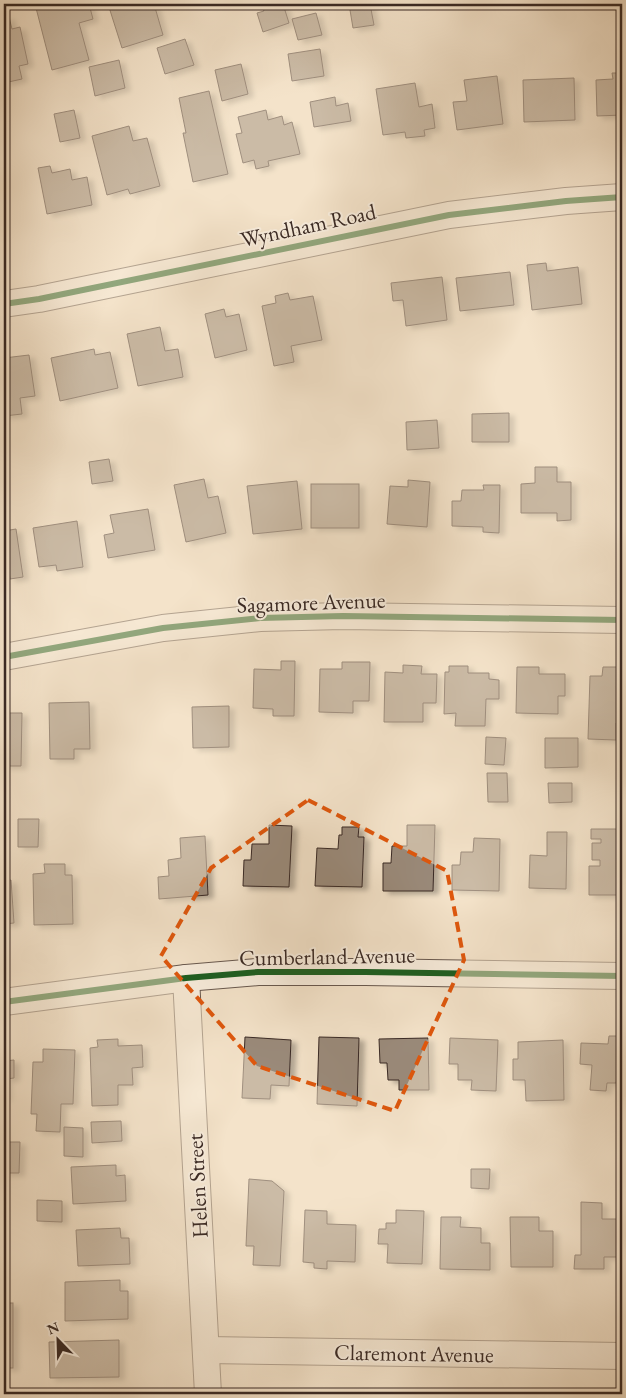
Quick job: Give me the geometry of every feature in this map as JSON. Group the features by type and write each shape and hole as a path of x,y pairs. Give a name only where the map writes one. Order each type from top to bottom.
{"street":[{"name":"Wyndham Road","path":"4,304 39,299 449,216 566,201 622,197"},
{"name":"Sagamore Avenue","path":"4,657 163,628 260,618 343,616 622,620"},
{"name":"Cumberland Avenue","path":"4,1002 186,978 258,972 622,976"},
{"name":"Helen Street","path":"186,978 208,1394"},
{"name":"Claremont Avenue","path":"206,1350 622,1356"}],"highlighted area":[{"path":"308,800 447,871 464,960 395,1111 257,1066 161,956 211,868"}],"building":[{"path":"35,4 89,4 93,19 79,23 89,60 52,70"},
{"path":"108,4 154,4 163,35 122,48"},
{"path":"261,4 283,4 289,23 263,32 257,13 264,11"},
{"path":"349,4 370,4 374,25 353,28"},
{"path":"316,13 322,35 298,40 292,19"},
{"path":"9,17 12,29 20,27 28,64 19,66 22,79 4,83 4,18"},
{"path":"185,39 194,65 165,74 157,48"},
{"path":"320,49 324,76 292,81 288,54"},
{"path":"119,60 125,88 95,96 89,67"},
{"path":"241,64 248,94 222,101 215,70"},
{"path":"612,73 622,73 622,115 597,116 596,80 613,79"},
{"path":"497,76 503,124 457,130 453,102 467,101 464,80"},
{"path":"574,78 575,120 524,122 523,80"},
{"path":"415,83 419,107 432,104 435,128 424,130 425,136 406,138 405,132 383,135 376,89"},
{"path":"209,91 228,174 193,182 183,133 186,133 179,98"},
{"path":"335,97 336,106 348,103 351,121 314,127 310,102"},
{"path":"74,110 80,138 60,142 54,114"},
{"path":"266,110 268,120 282,116 284,125 292,122 300,154 268,161 269,166 256,169 254,160 243,163 236,134 242,133 238,117"},
{"path":"129,126 133,141 147,138 160,186 130,194 128,189 107,195 92,136"},
{"path":"50,166 52,173 70,169 72,180 87,177 92,205 47,214 38,168"},
{"path":"546,263 547,271 578,267 582,304 532,310 527,265"},
{"path":"510,272 514,305 460,311 456,278"},
{"path":"442,277 447,320 406,326 403,300 393,301 391,283"},
{"path":"288,293 290,300 313,296 322,340 291,346 294,362 274,366 262,306 276,303 275,296"},
{"path":"224,309 226,317 239,314 247,350 215,358 205,314"},
{"path":"160,327 165,351 178,349 183,377 138,386 127,334"},
{"path":"94,349 95,355 110,352 118,388 60,401 51,358"},
{"path":"29,355 35,396 20,398 22,414 4,416 4,358"},
{"path":"509,413 509,442 472,442 472,414"},
{"path":"437,420 439,448 407,450 406,422"},
{"path":"109,459 113,481 92,484 89,462"},
{"path":"535,467 557,467 557,482 571,482 571,520 557,521 557,513 521,513 521,484 535,483"},
{"path":"204,479 208,498 218,496 226,533 186,542 174,485"},
{"path":"408,480 430,482 427,527 387,524 390,486 408,487"},
{"path":"297,481 302,529 253,534 247,486"},
{"path":"311,484 359,484 359,528 311,528"},
{"path":"483,485 500,485 499,533 483,532 483,527 452,526 452,501 461,501 462,490 484,490"},
{"path":"148,509 155,550 108,558 104,535 114,533 110,515"},
{"path":"77,521 83,567 57,571 56,565 39,567 33,528"},
{"path":"16,529 23,577 10,579 9,572 4,573 4,531"},
{"path":"281,661 295,661 294,716 273,716 273,709 253,708 254,669 281,670"},
{"path":"342,662 370,662 369,701 353,701 353,713 319,712 320,669 342,669"},
{"path":"403,665 422,666 421,674 437,674 436,703 423,703 423,722 384,722 385,672 403,673"},
{"path":"449,666 468,666 468,673 489,673 489,679 499,680 499,699 486,699 485,726 455,726 456,713 444,714 445,672 449,672"},
{"path":"517,667 539,667 539,674 565,674 565,696 558,696 558,714 516,713"},
{"path":"603,667 622,667 622,723 616,723 616,740 588,739 590,676 602,676"},
{"path":"89,702 90,749 74,749 74,759 50,759 49,703"},
{"path":"229,706 229,747 193,748 192,707"},
{"path":"4,713 22,713 21,766 4,766"},
{"path":"486,737 506,738 504,765 485,764"},
{"path":"545,738 578,738 578,767 545,768"},
{"path":"487,773 507,773 508,802 488,802"},
{"path":"548,783 572,783 572,802 549,803"},
{"path":"18,819 39,819 38,847 18,847"},
{"path":"269,825 292,826 289,887 243,886 244,860 251,860 252,844 269,844"},
{"path":"407,825 435,825 433,891 383,891 383,863 391,863 392,846 407,846"},
{"path":"342,827 359,827 358,837 364,837 362,887 315,886 317,848 338,849 339,835 342,835"},
{"path":"591,829 621,829 622,895 589,895 589,866 600,866 600,860 592,860 592,843 601,843 601,839 591,839"},
{"path":"547,832 567,832 566,889 529,888 530,855 547,856"},
{"path":"205,836 208,895 159,899 158,877 169,876 168,860 181,858 180,838"},
{"path":"474,838 500,839 499,891 452,890 452,865 460,865 461,852 473,852"},
{"path":"44,864 65,864 65,875 72,875 73,924 34,925 33,874 45,873"},
{"path":"11,880 14,923 4,924 4,881"},
{"path":"609,1036 622,1036 622,1079 617,1079 616,1083 607,1083 606,1091 590,1090 592,1065 580,1064 581,1043 608,1044"},
{"path":"245,1037 291,1040 289,1086 271,1085 270,1099 242,1098"},
{"path":"319,1037 359,1038 357,1106 317,1104"},
{"path":"428,1038 429,1090 399,1090 399,1080 388,1080 387,1063 380,1063 379,1039"},
{"path":"450,1038 498,1040 496,1091 471,1090 472,1080 458,1080 458,1064 449,1064"},
{"path":"118,1039 118,1046 142,1045 143,1067 132,1068 133,1085 118,1085 118,1105 92,1106 90,1048 98,1047 97,1040"},
{"path":"563,1040 564,1100 526,1101 525,1080 513,1080 513,1059 518,1059 518,1042"},
{"path":"43,1049 75,1050 73,1104 61,1104 60,1132 36,1131 37,1114 31,1114 33,1062 43,1062"},
{"path":"14,1060 14,1078 6,1079 6,1098 4,1098 4,1061"},
{"path":"121,1121 122,1141 92,1143 91,1122"},
{"path":"64,1127 83,1128 83,1157 64,1156"},
{"path":"4,1142 20,1142 19,1173 4,1173"},
{"path":"116,1165 116,1176 125,1175 126,1201 73,1204 71,1167"},
{"path":"471,1169 490,1169 489,1189 471,1188"},
{"path":"249,1179 272,1181 284,1191 280,1266 253,1265 254,1246 246,1246"},
{"path":"37,1200 62,1201 62,1222 37,1221"},
{"path":"581,1202 602,1203 602,1219 619,1219 618,1257 604,1257 604,1269 574,1269 575,1255 581,1255"},
{"path":"305,1210 327,1211 327,1224 356,1225 355,1262 327,1261 327,1269 314,1268 314,1263 303,1262"},
{"path":"396,1210 424,1211 422,1264 387,1263 388,1244 378,1244 379,1229 386,1229 386,1223 396,1223"},
{"path":"441,1217 461,1217 460,1227 481,1228 481,1243 490,1243 490,1270 440,1269"},
{"path":"510,1217 539,1217 539,1231 553,1231 553,1267 511,1267"},
{"path":"120,1228 121,1238 129,1238 130,1264 78,1266 76,1230"},
{"path":"120,1280 120,1291 128,1291 128,1319 65,1321 65,1282"},
{"path":"4,1303 13,1303 13,1368 4,1368"},
{"path":"119,1340 119,1377 50,1378 49,1342"}],"cycle path":[{"path":"4,304 39,299 449,215 566,201 622,197"},
{"path":"4,657 163,628 260,618 343,616 622,620"},
{"path":"4,1002 186,978 258,972 622,976"}]}
